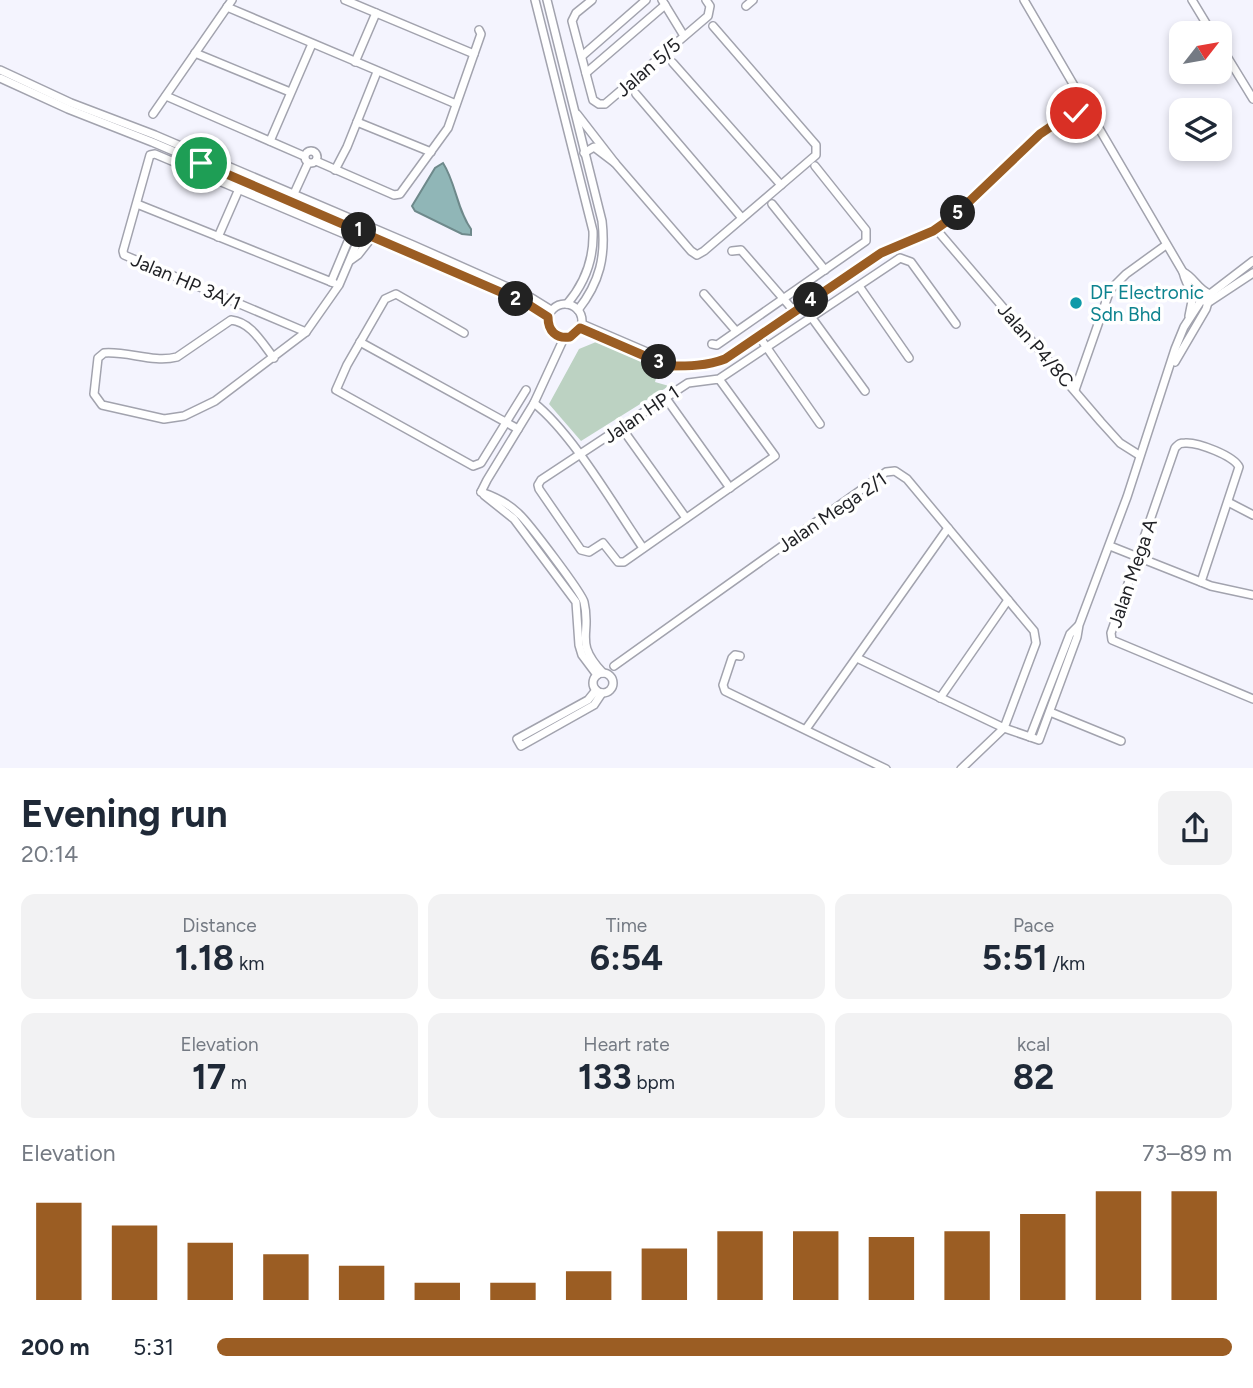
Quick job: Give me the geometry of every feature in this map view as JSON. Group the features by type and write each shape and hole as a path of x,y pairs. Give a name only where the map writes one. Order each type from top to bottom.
{"street":[{"path":"345,0 474,54"},
{"path":"535,0 590,215 593,245 580,289 567,304"},
{"path":"547,0 602,221 604,249 589,296 578,310 581,326"},
{"name":"Jalan 5/5","path":"592,0 576,13 572,21 593,100 599,104 605,104 708,16 710,6 706,0"},
{"path":"582,57 646,0"},
{"path":"746,6 753,0"},
{"path":"1024,0 1192,289 1189,320"},
{"path":"1192,0 1205,21"},
{"path":"586,74 663,2 684,36"},
{"path":"153,114 229,4 312,44 456,104"},
{"path":"355,62 376,13"},
{"path":"573,107 615,163 691,251 697,255 704,251 816,155 817,145 713,26"},
{"path":"166,96 309,160 394,195 400,194 448,128 481,33 479,30"},
{"path":"270,141 312,44"},
{"path":"195,53 290,93"},
{"path":"673,63 781,185"},
{"path":"1232,65 1253,99"},
{"path":"0,70 71,103 155,135 550,313"},
{"path":"335,170 377,72"},
{"path":"0,79 68,109 293,197"},
{"path":"1071,113 1075,89"},
{"path":"563,109 570,94"},
{"path":"636,94 742,218"},
{"path":"581,326 683,366 713,364 725,359 881,253 936,229 953,217 1040,134 1084,105"},
{"path":"563,109 570,114 582,141"},
{"path":"1071,113 1093,120"},
{"path":"357,122 431,152"},
{"path":"584,153 594,147 615,163"},
{"name":"Jalan HP 3A/1","path":"239,189 155,154 150,155 122,251 124,255 306,332"},
{"path":"293,197 309,160"},
{"path":"712,345 717,345 866,241 866,230 815,166"},
{"path":"218,237 239,189 349,236 335,284"},
{"path":"136,204 335,284"},
{"path":"772,204 825,270"},
{"path":"351,260 352,251 364,228"},
{"name":"Jalan P4/8C","path":"936,229 1120,443 1139,455"},
{"path":"274,358 253,331 240,321 231,320 177,357 166,360 104,352 98,358 94,394 102,405 164,419 184,416 215,401 274,358 306,332 351,260 376,233"},
{"path":"1076,390 1110,290 1126,274 1166,244"},
{"path":"732,251 741,250 794,311"},
{"name":"Jalan HP 1","path":"643,548 624,562 618,562 603,543 589,552 581,550 539,489 541,480 688,383 719,379 900,258 911,262 956,324"},
{"path":"857,658 1004,728 1039,740 1079,625 1110,547 1175,349 1189,320 1207,297 1253,261"},
{"path":"1183,272 1190,276 1207,297"},
{"path":"1167,375 1207,297 1253,273"},
{"path":"859,286 909,358"},
{"path":"1192,289 1207,297"},
{"path":"464,333 396,294 389,296 360,342 336,390 473,466 477,466 507,424 526,390"},
{"path":"704,294 736,331"},
{"path":"578,310 567,304 557,305 550,313 548,323 553,333 564,338 573,335 581,326"},
{"path":"812,318 865,391"},
{"path":"758,335 820,424"},
{"path":"481,492 534,403 564,338"},
{"path":"360,342 518,429"},
{"path":"534,403 546,413 579,456 643,548 775,456 719,379"},
{"path":"665,397 730,488"},
{"path":"621,427 686,518"},
{"name":"Jalan Mega A","path":"1228,502 1239,467 1236,462 1231,457 1190,443 1181,443 1174,448 1111,634 1112,640 1253,699"},
{"name":"Jalan Mega 2/1","path":"614,666 886,472 901,473 1034,631 1036,643 1004,728"},
{"path":"481,492 498,497 520,515 584,600 586,650 600,674"},
{"path":"481,492 514,519 576,602 582,655 600,674 609,675 613,683 608,691 599,692 517,739 519,745 521,747 594,705 599,692 593,681 600,674"},
{"path":"1201,582 1228,502 1253,515"},
{"path":"806,729 948,528"},
{"path":"1110,547 1201,582 1253,595"},
{"path":"549,564 552,561 551,555"},
{"path":"940,698 1008,600"},
{"path":"1030,737 1070,634 1079,625"},
{"path":"740,656 732,658 723,685 725,691 886,768"},
{"path":"1050,712 1121,741"},
{"path":"961,768 1004,728"}],"shaded area":[{"path":"443,163 471,229 471,235 462,234 415,211 412,206 435,168"},
{"path":"596,342 659,367 655,382 669,386 581,441 549,404 579,349"}],"place":[{"name":"DF Electronic Sdn Bhd","path":"1076,303"}],"route":[{"path":"201,163 526,303 548,317 550,328 558,336 570,337 580,328 668,366 683,366 713,364 725,359 881,253 936,229 953,217 1040,134 1071,113 1076,113"}]}
